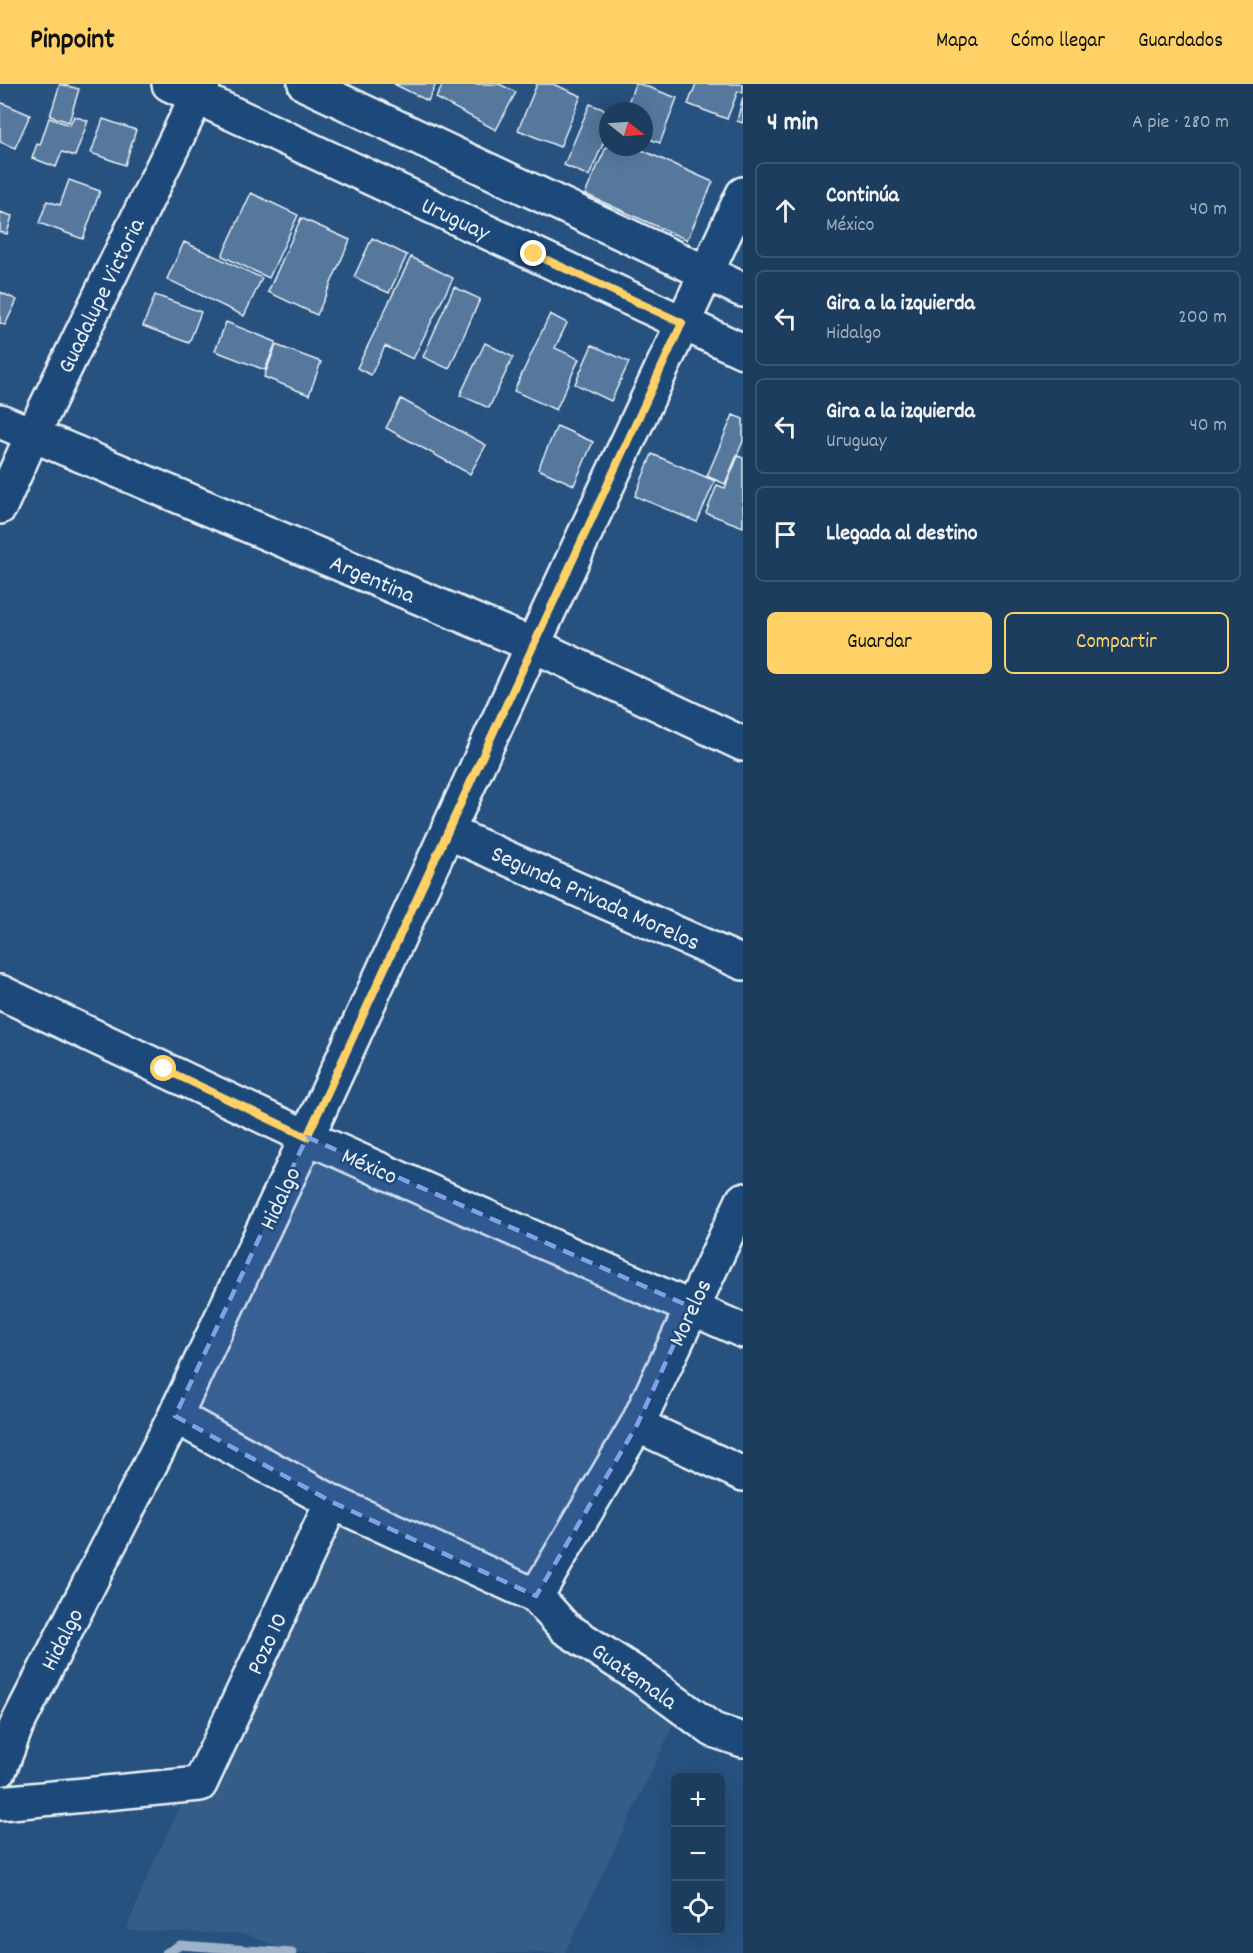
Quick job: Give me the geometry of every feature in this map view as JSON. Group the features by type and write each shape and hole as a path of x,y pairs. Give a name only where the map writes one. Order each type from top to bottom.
{"street":[{"path":"305,84 743,290"},
{"name":"Uruguay","path":"190,88 743,351"},
{"name":"Guadalupe Victoria","path":"0,507 190,88"},
{"name":"Hidalgo","path":"0,1769 8,1718 175,1416 307,1137 743,194"},
{"name":"Argentina","path":"0,421 533,645 743,744"},
{"name":"Segunda Privada Morelos","path":"448,832 743,963"},
{"name":"México","path":"0,992 307,1137 743,1331"},
{"name":"Morelos","path":"536,1596 637,1425 743,1200"},
{"path":"175,1416 332,1502 536,1596"},
{"path":"637,1425 743,1474"},
{"name":"Pozo 10","path":"0,1803 200,1784 332,1502"},
{"name":"Guatemala","path":"536,1596 565,1628 641,1677 712,1730 743,1740"}],"highlighted area":[{"path":"307,1137 691,1307 637,1425 536,1596 332,1502 175,1416"}],"shaded area":[{"path":"319,1511 690,1690 565,1953 291,1953 247,1934 126,1930 150,1870"}],"building":[{"path":"60,84 79,89 69,122 50,116"},
{"path":"394,84 436,84 428,101"},
{"path":"443,84 499,84 516,92 496,130 436,98"},
{"path":"537,84 553,84 581,96 560,147 518,130"},
{"path":"635,84 677,98 660,143 653,140 653,102 628,102"},
{"path":"696,84 743,84 743,93 738,91 727,119 688,104"},
{"path":"743,97 743,123 737,121"},
{"path":"0,102 30,115 15,148 0,142"},
{"path":"590,104 599,108 599,153 589,176 564,165"},
{"path":"74,116 88,121 75,156 62,152 56,167 32,158 37,144 40,145 49,118 70,125"},
{"path":"103,119 136,130 125,165 91,153"},
{"path":"653,155 713,182 687,240 585,194 602,156"},
{"path":"69,180 100,191 83,239 39,223 47,201 60,205"},
{"path":"251,193 298,215 269,278 222,256"},
{"path":"0,212 12,216 7,234 0,232"},
{"path":"301,218 350,240 317,315 268,292"},
{"path":"372,238 407,255 389,293 354,277"},
{"path":"184,242 262,278 244,316 167,279"},
{"path":"411,257 453,278 413,359 385,346 371,375 357,368"},
{"path":"454,287 480,299 449,369 423,357"},
{"path":"0,292 17,300 5,325 0,323"},
{"path":"155,295 201,312 189,343 143,326"},
{"path":"550,314 567,323 555,348 579,359 556,410 514,391"},
{"path":"226,322 276,342 265,370 215,351"},
{"path":"485,343 513,357 489,408 460,395"},
{"path":"276,345 321,362 309,395 264,377"},
{"path":"592,345 629,362 611,401 575,384"},
{"path":"401,399 486,445 470,474 386,428"},
{"path":"733,415 743,419 743,441 725,484 707,476"},
{"path":"557,426 593,442 574,485 538,469"},
{"path":"652,454 715,481 697,522 635,496"},
{"path":"738,456 743,458 743,527 706,513 717,485 725,488"}],"waterway":[{"path":"166,1953 180,1945 292,1953"}],"route":[{"path":"164,1069 307,1137 682,323 534,254"}]}
